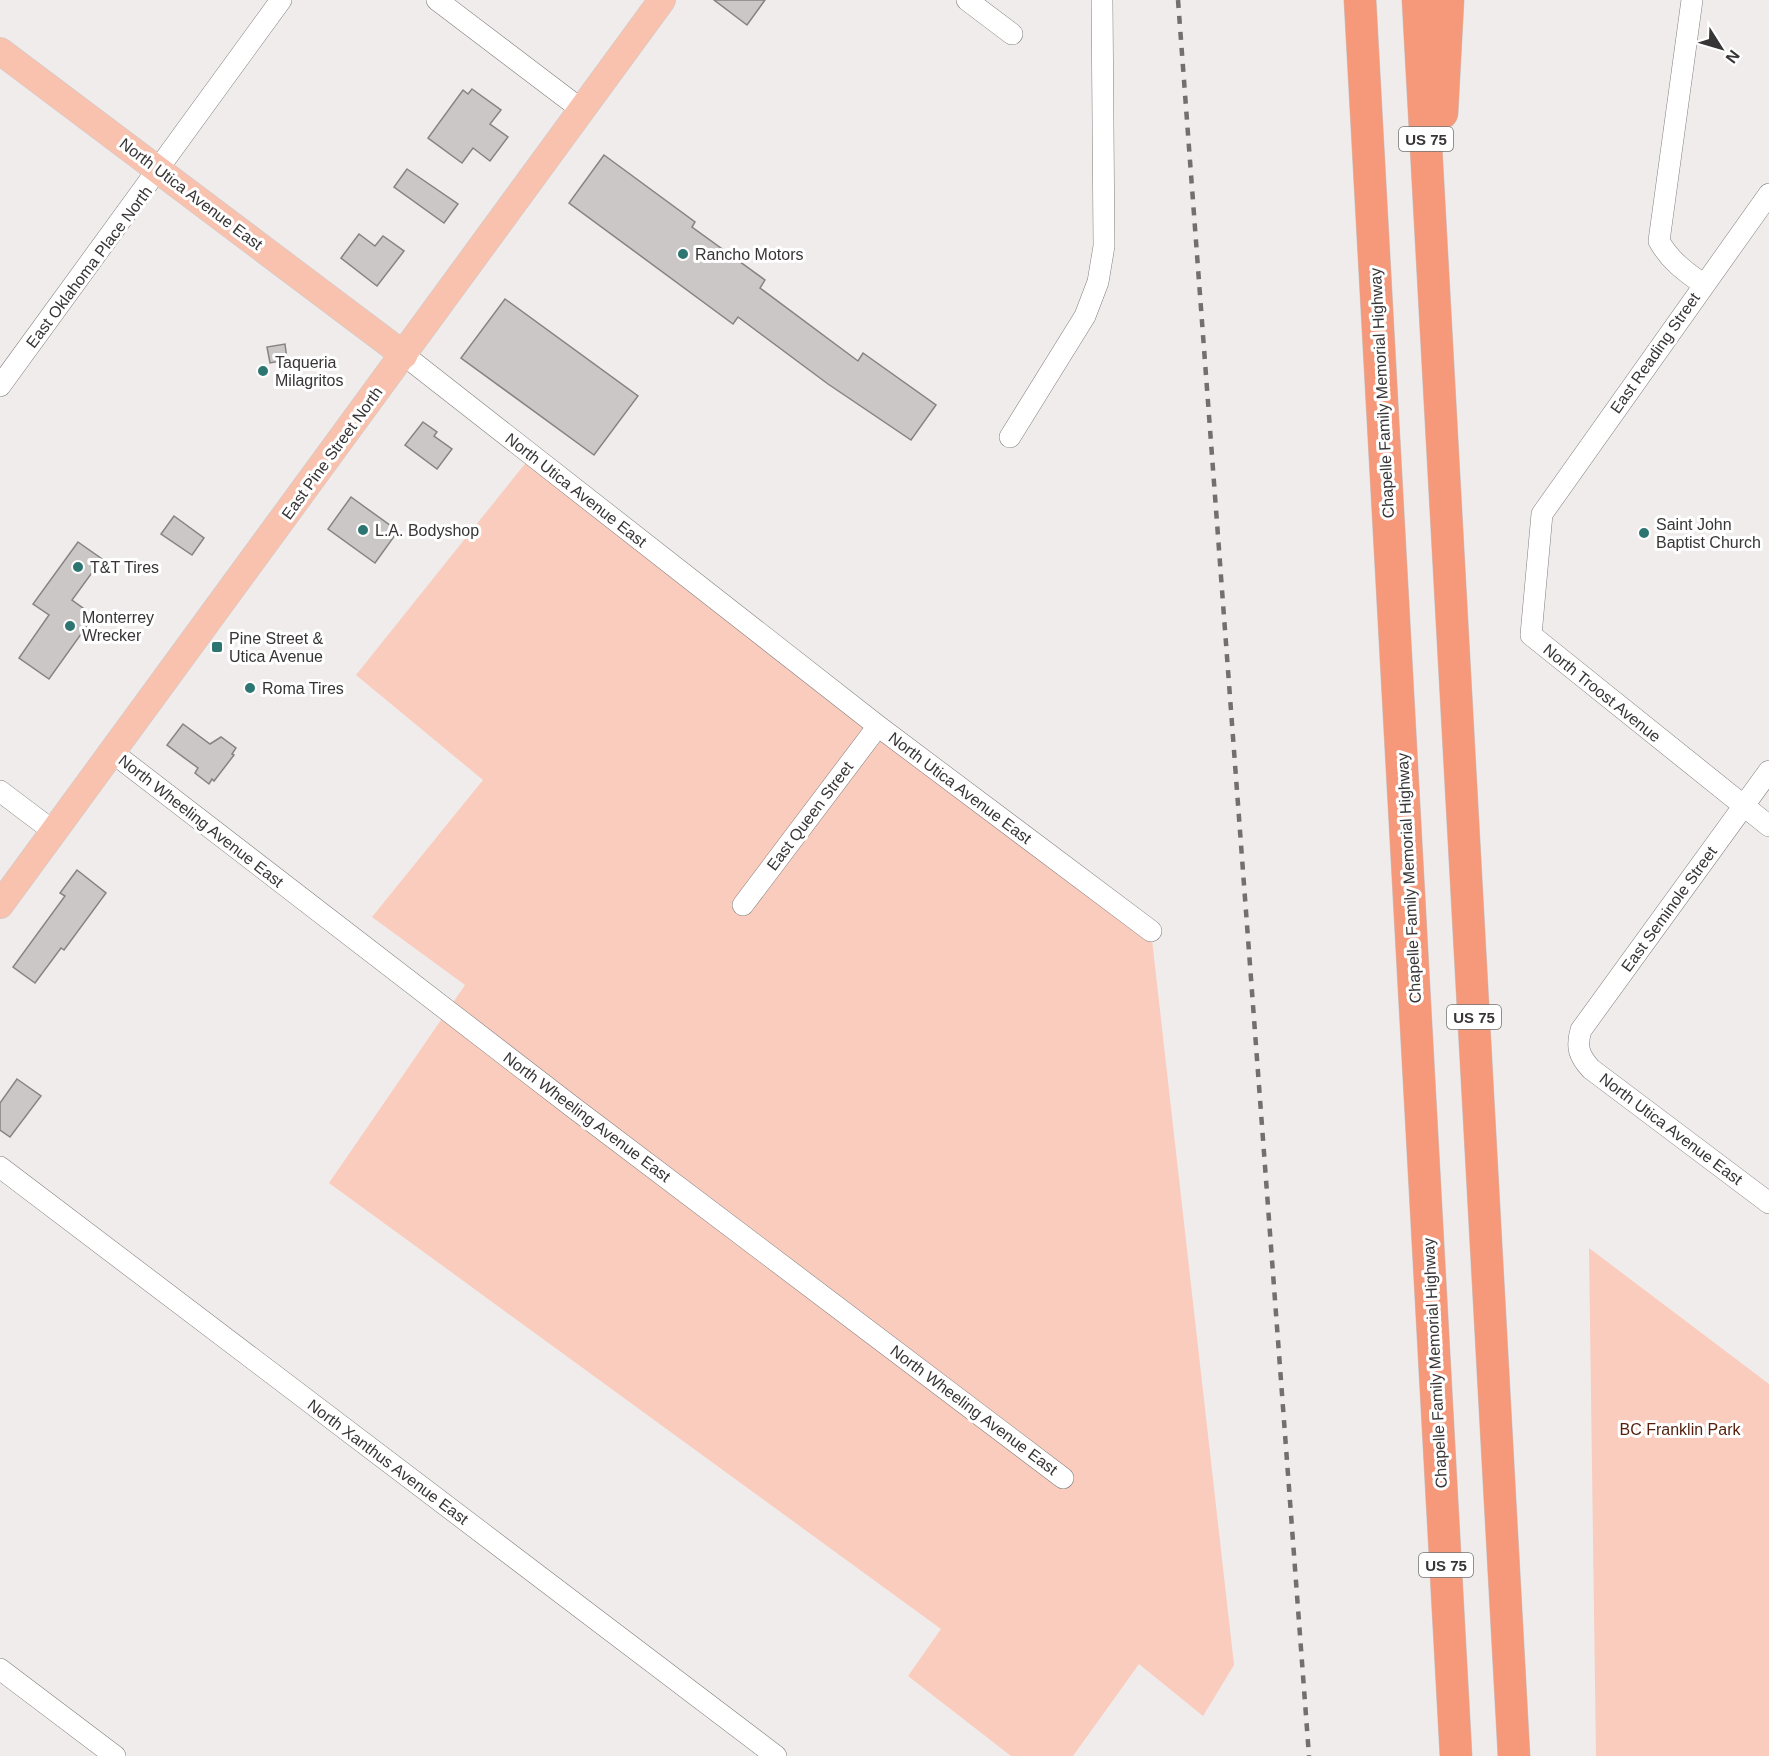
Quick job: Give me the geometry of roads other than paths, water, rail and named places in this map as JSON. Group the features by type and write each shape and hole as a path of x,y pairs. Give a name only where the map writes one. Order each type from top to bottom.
{"highway":[{"path":"1352,0 1365,78"},
{"name":"Chapelle Family Memorial Highway","path":"1360,0 1456,1756"},
{"name":"US 75","path":"1418,0 1514,1756"},
{"path":"1434,279 1448,0"}],"main road":[{"name":"East Pine Street North","path":"0,904 662,0"},
{"name":"North Utica Avenue East","path":"0,51 404,355"}],"street":[{"name":"East Oklahoma Place North","path":"0,386 160,170 281,0"},
{"path":"437,0 582,110"},
{"path":"967,0 1012,34"},
{"path":"1010,437 1085,316 1098,282 1104,246 1102,0"},
{"path":"1692,0 1659,242 1678,266 1704,285"},
{"name":"East Reading Street","path":"1542,514 1769,194"},
{"name":"North Utica Avenue East","path":"404,355 878,726 1151,931"},
{"name":"North Troost Avenue","path":"1542,514 1531,635 1769,826"},
{"name":"East Queen Street","path":"743,905 878,726"},
{"name":"North Wheeling Avenue East","path":"112,752 565,1101 1064,1478"},
{"name":"East Seminole Street","path":"1578,1050 1581,1030 1769,771"},
{"path":"0,791 53,831"},
{"name":"North Utica Avenue East","path":"1578,1050 1591,1069 1769,1203"},
{"name":"North Xanthus Avenue East","path":"0,1167 776,1756"},
{"path":"0,1669 115,1756"}],"railway":[{"path":"1178,0 1309,1756"}],"place":[{"name":"Rancho Motors","path":"683,254"},
{"name":"Taqueria Milagritos","path":"263,371"},
{"name":"L.A. Bodyshop","path":"363,530"},
{"name":"Saint John Baptist Church","path":"1644,533"},
{"name":"T&T Tires","path":"78,567"},
{"name":"Monterrey Wrecker","path":"70,626"},
{"name":"Pine Street & Utica Avenue","path":"217,647"},
{"name":"Roma Tires","path":"250,688"}],"park label":[{"name":"BC Franklin Park","path":"1680,1429"}]}
